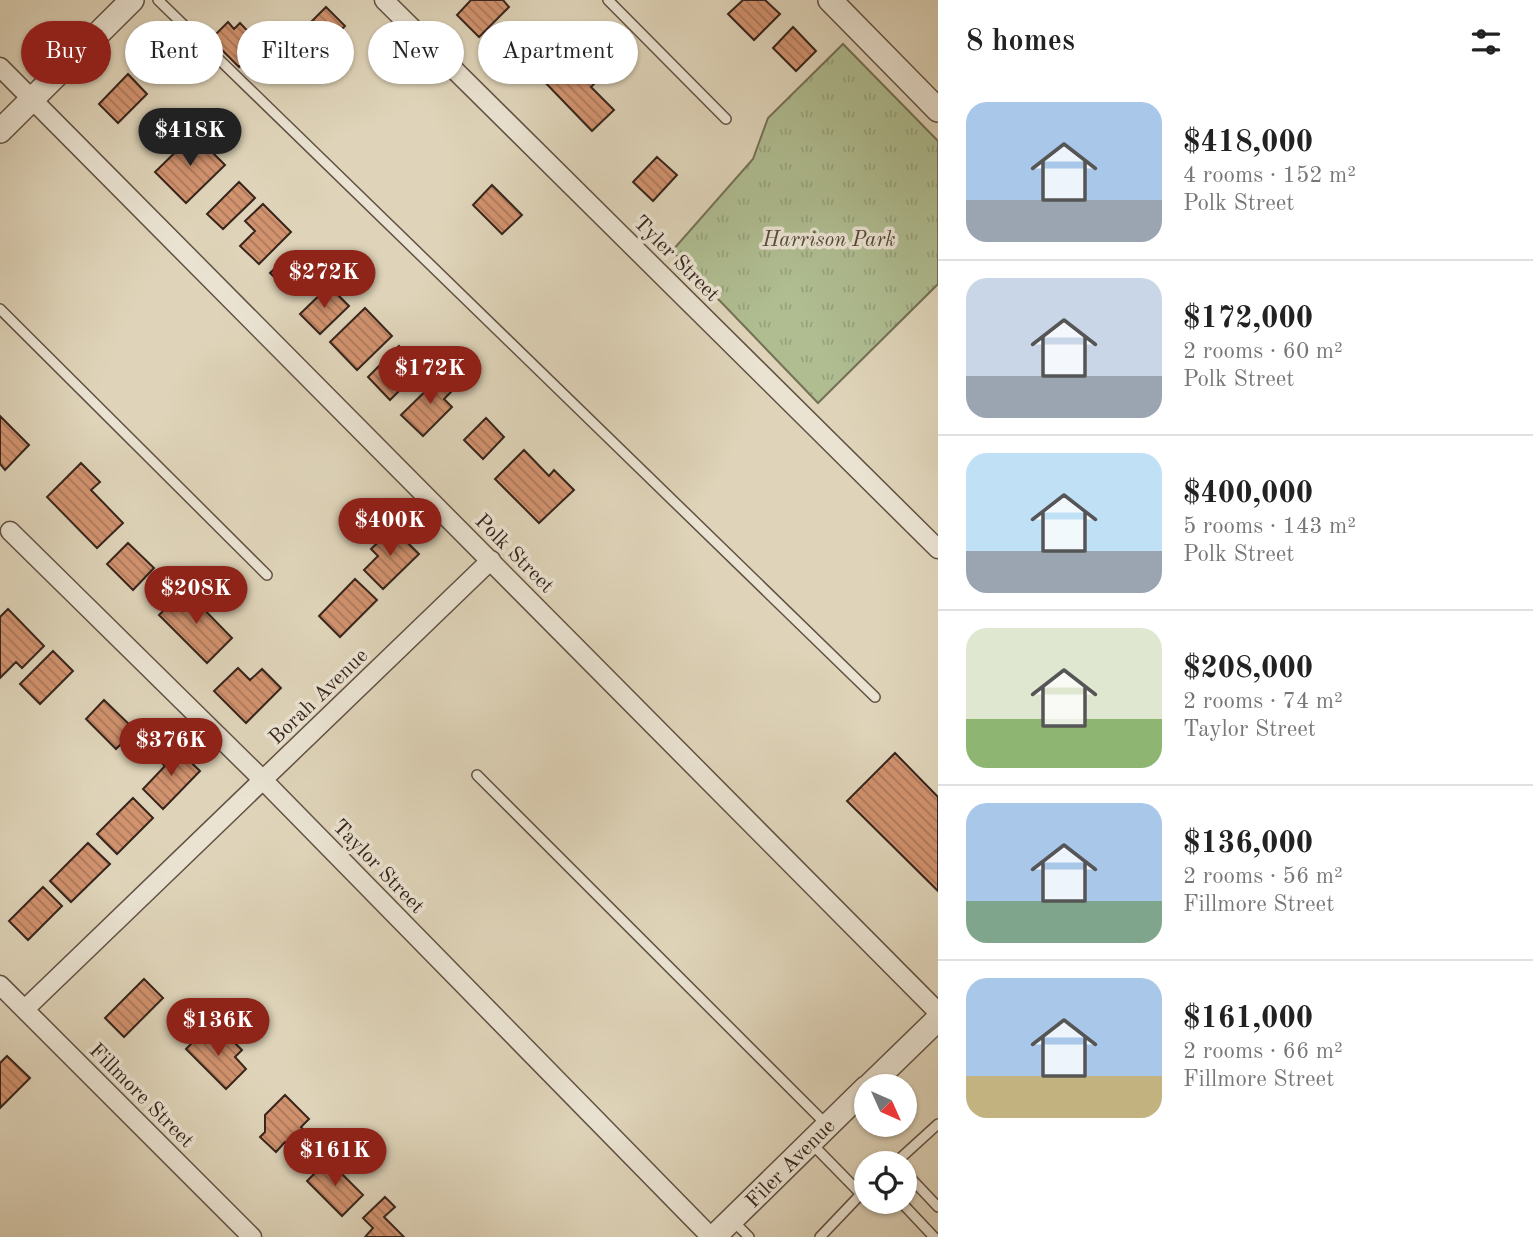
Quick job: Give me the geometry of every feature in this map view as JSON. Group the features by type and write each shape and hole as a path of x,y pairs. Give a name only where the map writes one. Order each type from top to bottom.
{"street":[{"path":"0,131 132,0"},
{"name":"Tyler Street","path":"384,0 938,549"},
{"path":"831,0 938,110"},
{"name":"Polk Street","path":"0,67 938,1012"},
{"name":"Taylor Street","path":"10,531 263,780 713,1237"},
{"name":"Borah Avenue","path":"24,1009 491,560"},
{"name":"Fillmore Street","path":"0,985 252,1237"},
{"name":"Filer Avenue","path":"880,1074 938,1018"},
{"name":"Filer Avenue","path":"713,1237 854,1100"}],"lane":[{"path":"158,0 875,696"},
{"path":"608,0 726,119"},
{"path":"0,309 267,575"},
{"path":"477,775 827,1126"},
{"path":"909,1151 938,1124"},
{"path":"810,1142 854,1182"},
{"path":"917,1185 938,1207"},
{"path":"820,1237 854,1201"},
{"path":"912,1214 934,1237"},
{"path":"732,1220 749,1237"}],"green space":[{"name":"Harrison Park","path":"843,44 938,141 938,284 818,403 672,251 753,159 768,118"}],"building":[{"path":"471,0 503,0 509,7 495,21 478,21 478,36 457,15"},
{"path":"743,0 765,0 780,14 754,40 728,14"},
{"path":"326,7 340,21 312,21"},
{"path":"228,22 234,29 237,26 237,65 223,51 223,27"},
{"path":"793,27 816,51 796,71 773,48"},
{"path":"125,77 125,84 138,84 147,94 118,123 99,104"},
{"path":"547,84 594,84 591,87 614,110 592,131"},
{"path":"194,134 225,165 186,203 155,172"},
{"path":"657,157 677,175 653,201 633,182"},
{"path":"239,182 255,198 223,229 207,214"},
{"path":"492,185 522,215 502,234 473,205"},
{"path":"263,204 291,232 259,264 240,246 255,231 245,221"},
{"path":"287,257 305,275 289,291 270,273"},
{"path":"329,286 349,306 320,334 300,314"},
{"path":"365,308 392,336 357,370 330,342"},
{"path":"399,346 421,369 390,400 368,377"},
{"path":"442,375 455,388 444,399 452,407 423,436 401,415"},
{"path":"0,416 29,445 5,470 0,464"},
{"path":"486,418 504,437 483,459 464,440"},
{"path":"524,450 549,476 554,470 574,490 539,523 495,479"},
{"path":"81,463 100,482 91,490 123,523 97,548 47,497"},
{"path":"393,528 419,554 383,589 364,570 378,556 371,549"},
{"path":"128,543 154,568 133,590 107,564"},
{"path":"355,579 377,600 340,637 319,616"},
{"path":"185,590 232,638 207,663 159,615"},
{"path":"8,609 44,646 22,668 16,662 0,678 0,617"},
{"path":"53,651 73,671 40,704 20,684"},
{"path":"238,668 250,680 262,669 281,688 246,723 214,691"},
{"path":"104,700 135,730 116,749 86,719"},
{"path":"174,746 200,771 163,809 143,789 165,766 160,761"},
{"path":"895,753 938,797 938,891 847,801"},
{"path":"133,798 153,818 117,854 97,834"},
{"path":"88,843 110,864 71,902 50,881"},
{"path":"43,887 62,906 28,940 9,921"},
{"path":"144,979 163,998 124,1037 105,1018"},
{"path":"206,1029 220,1043 228,1036 242,1050 235,1057 246,1069 226,1089 186,1049"},
{"path":"7,1056 30,1078 0,1108 0,1063"},
{"path":"285,1095 309,1119 301,1127 311,1138 296,1153 285,1142 276,1152 260,1137 265,1132 265,1115"},
{"path":"328,1160 363,1195 342,1216 307,1181"},
{"path":"385,1197 395,1207 384,1217 404,1237 365,1237 373,1228 363,1218"}]}
